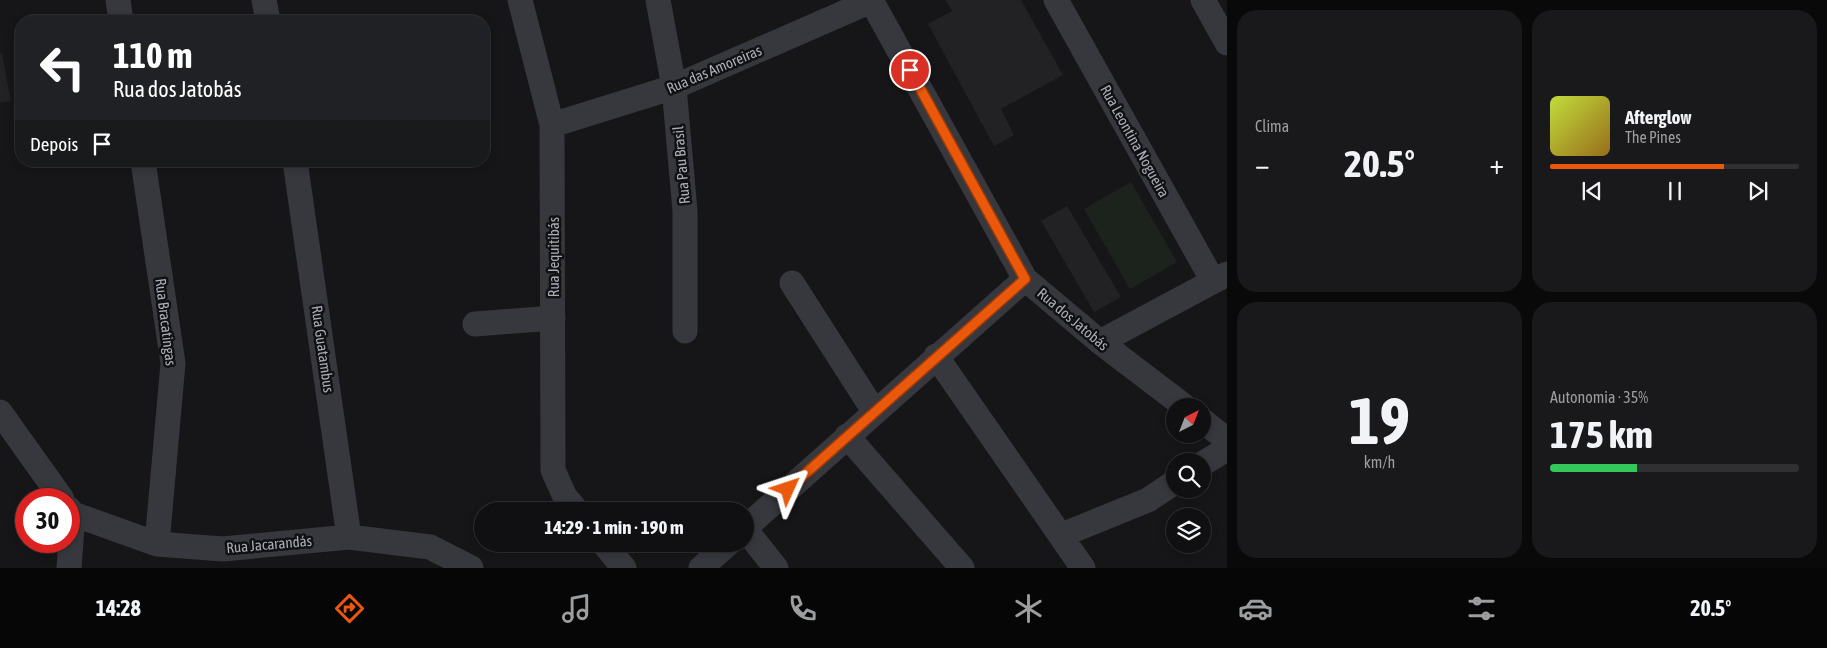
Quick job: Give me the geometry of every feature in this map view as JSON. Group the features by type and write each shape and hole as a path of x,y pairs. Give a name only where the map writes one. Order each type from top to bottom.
{"street":[{"path":"118,0 120,15"},
{"path":"264,0 267,15"},
{"name":"Rua Jequitibás","path":"520,0 552,125 553,470 565,497 569,502"},
{"name":"Rua Pau Brasil","path":"658,0 674,87 685,211 684,331"},
{"name":"Rua das Amoreiras","path":"552,125 674,87 871,0"},
{"name":"Rua dos Jatobás","path":"871,0 1025,279 1100,342 1174,398"},
{"name":"Rua Leontina Nogueira","path":"1056,0 1220,278"},
{"path":"1203,0 1227,44"},
{"name":"Rua Bracatingas","path":"144,167 173,363 157,544"},
{"name":"Rua Guatambus","path":"296,167 349,537"},
{"path":"1100,342 1220,278"},
{"path":"754,521 874,411 1025,279"},
{"path":"792,283 874,411"},
{"path":"475,324 554,318"},
{"path":"936,356 1083,568"},
{"path":"0,412 54,488"},
{"path":"1212,418 1227,440"},
{"path":"846,436 962,568"},
{"path":"1211,458 1227,448"},
{"path":"1062,536 1148,500 1166,488"},
{"name":"Rua Jacarandás","path":"80,512 157,544 223,549 349,537 430,547 471,568"},
{"path":"754,540 776,568"},
{"path":"611,552 624,568"},
{"path":"701,568 719,552"},
{"path":"69,553 69,568"}],"shaded area":[{"path":"946,0 1021,0 1063,75 1001,109 1014,135 994,146 928,24 952,11"},
{"path":"0,53 2,53 11,101 0,103"},
{"path":"1131,182 1177,262 1130,289 1084,209"},
{"path":"1067,206 1121,297 1094,312 1041,221"}],"route":[{"path":"788,489 1025,279 910,70"}]}
